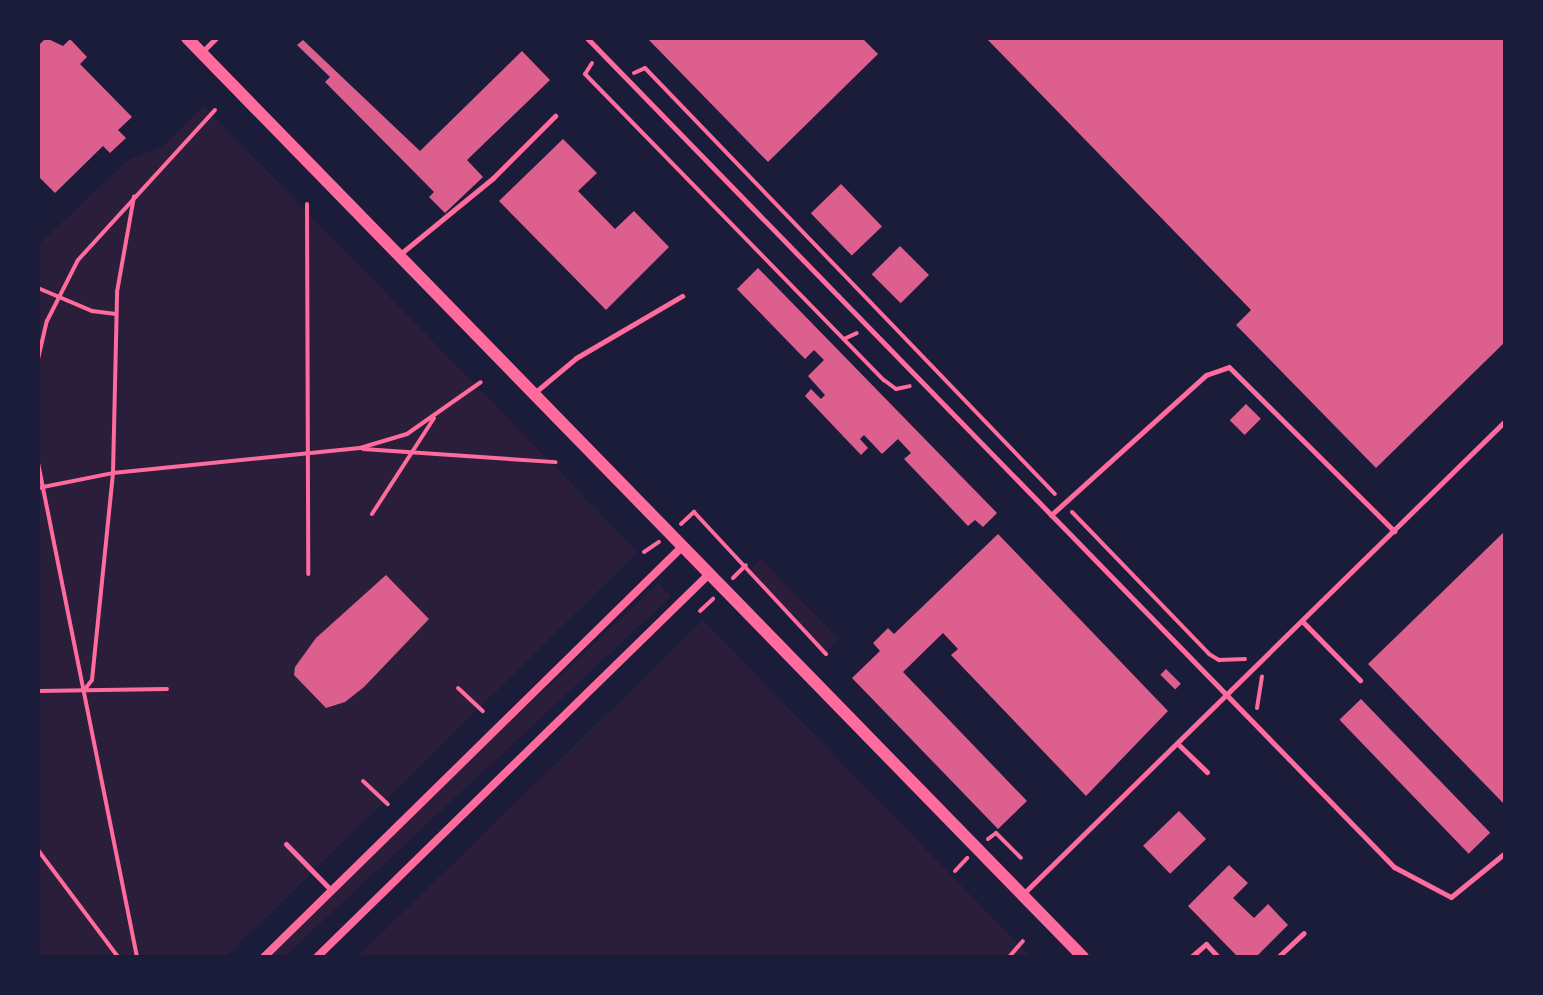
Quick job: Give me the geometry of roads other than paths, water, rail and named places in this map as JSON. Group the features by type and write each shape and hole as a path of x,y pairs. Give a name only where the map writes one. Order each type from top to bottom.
{"street":[{"path":"187,38 1083,957"},
{"path":"264,957 683,546"},
{"path":"317,957 709,574"}],"lane":[{"path":"201,53 216,38"},
{"path":"587,38 1394,867 1451,897 1473,885 1505,853"},
{"path":"399,256 493,178 555,116"},
{"path":"533,394 576,358 682,296"},
{"path":"1051,515 1206,375 1229,367 1394,531"},
{"path":"1022,895 1179,745 1505,421"},
{"path":"1302,621 1360,680"},
{"path":"1179,745 1207,772"},
{"path":"286,844 332,891"},
{"path":"1278,957 1304,933"},
{"path":"1191,957 1206,944 1218,957"}]}
